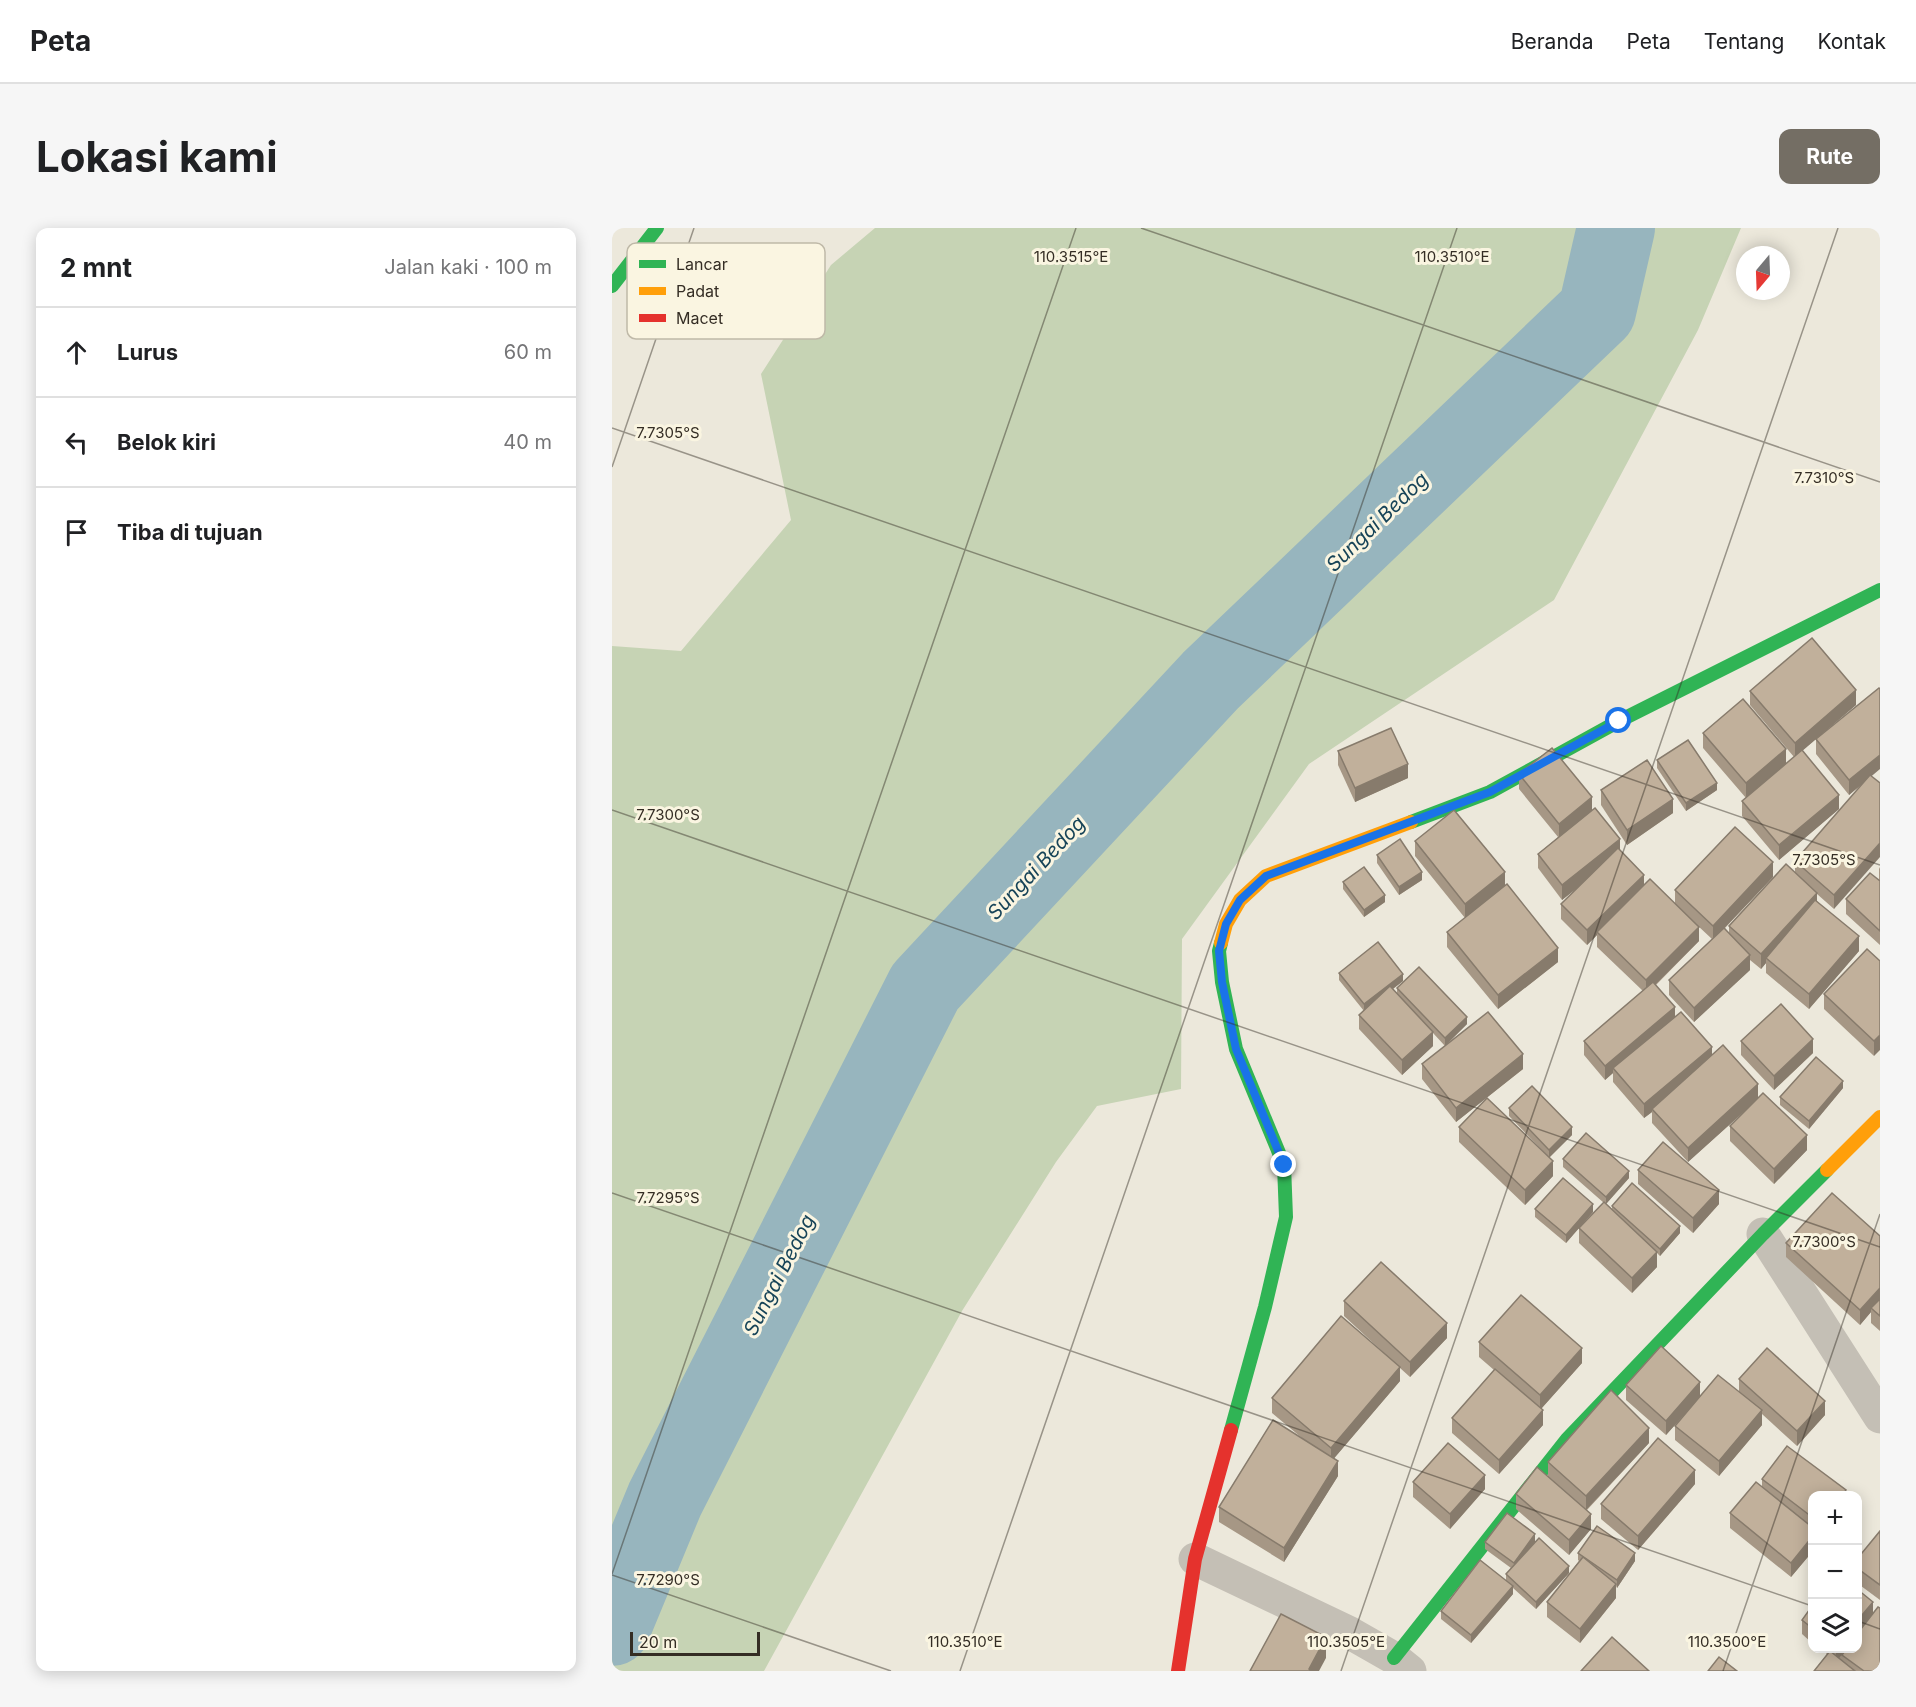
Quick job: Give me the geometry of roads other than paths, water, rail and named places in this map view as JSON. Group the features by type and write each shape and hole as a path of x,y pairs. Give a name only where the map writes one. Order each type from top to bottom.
{"street":[{"path":"645,243 657,228"},
{"path":"612,286 627,267"},
{"path":"1178,1671 1195,1559 1265,1307 1286,1217 1284,1165 1236,1049 1222,982 1219,951 1226,924 1240,900 1266,876 1490,792 1619,721 1880,590"},
{"path":"1195,1559 1350,1633 1402,1665 1567,1439 1763,1234 1880,1117"},
{"path":"1763,1234 1880,1417"}],"waterway":[{"name":"Sungai Bedog","path":"612,1627 665,1499 925,987 1211,680 1597,311 1616,228"}]}
